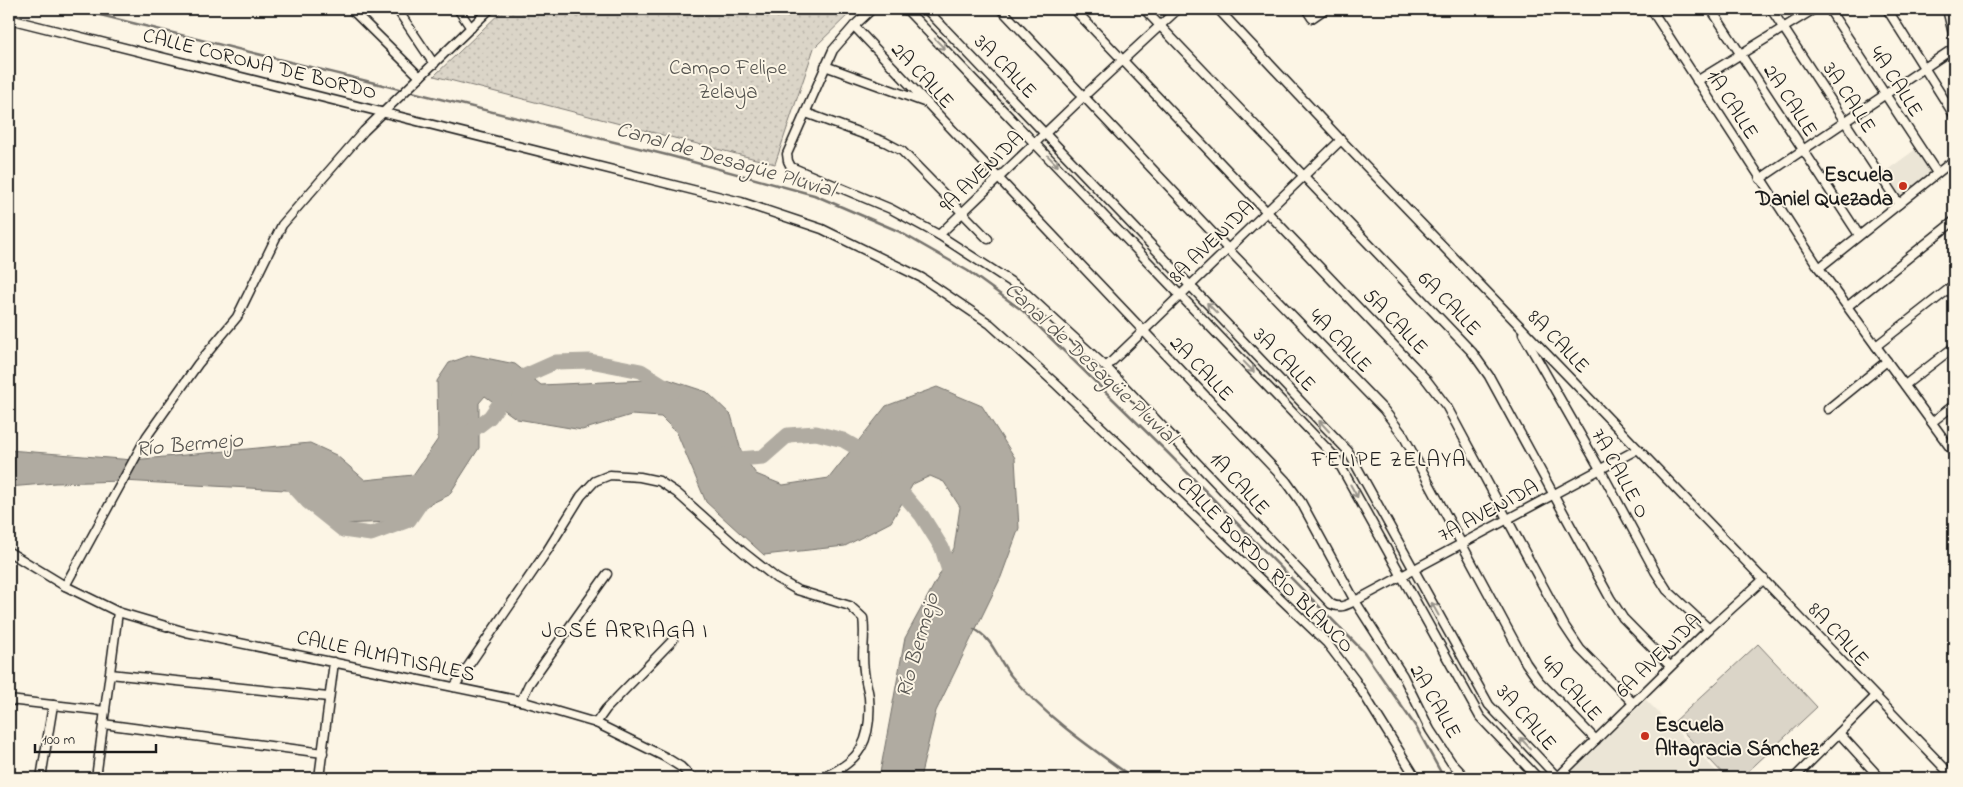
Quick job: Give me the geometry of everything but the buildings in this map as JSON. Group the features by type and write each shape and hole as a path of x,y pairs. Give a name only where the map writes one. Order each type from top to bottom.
{"street":[{"path":"351,9 420,77"},
{"path":"397,9 434,64"},
{"path":"458,9 471,28"},
{"path":"65,586 146,436 198,364 237,317 282,225 364,131 386,112 490,9"},
{"path":"872,9 833,50 787,154 791,167 891,209 939,235 1019,287 1106,367"},
{"name":"3A CALLE","path":"906,9 1336,458 1480,717 1538,778"},
{"name":"3A CALLE","path":"926,9 1348,451 1489,705 1557,778"},
{"name":"4A CALLE","path":"1001,9 1228,249 1384,410 1403,435 1461,545 1534,675 1596,740"},
{"name":"5A CALLE","path":"1074,9 1426,378 1447,407 1564,625 1580,649 1633,703"},
{"name":"6A CALLE","path":"1144,9 1472,352 1489,376 1552,495 1610,598 1623,618 1670,666"},
{"name":"9A AVENIDA","path":"939,235 1178,9"},
{"name":"8A CALLE","path":"1218,9 1340,140 1954,778"},
{"path":"1306,9 1312,18 1325,9"},
{"name":"1A CALLE","path":"1651,9 1819,268"},
{"name":"2A CALLE","path":"1711,9 1859,235"},
{"name":"3A CALLE","path":"1771,9 1899,204"},
{"path":"1697,81 1814,9"},
{"name":"4A CALLE","path":"1829,9 1937,174"},
{"path":"1887,9 1954,115"},
{"path":"1947,9 1954,38"},
{"name":"CALLE CORONA DE BORDO","path":"9,19 386,112"},
{"name":"2A CALLE","path":"854,26 1286,481 1301,502 1355,601 1403,676 1430,730 1451,762 1466,778"},
{"path":"1760,179 1954,48"},
{"path":"825,66 926,103"},
{"name":"CALLE BORDO RÍO BLANCO","path":"386,112 741,202 822,229 922,278 990,324 1057,385 1327,643 1382,720 1416,778"},
{"path":"806,113 885,142 902,151 988,239"},
{"name":"8A AVENIDA","path":"1106,367 1340,140"},
{"path":"1954,160 1819,268 1954,452"},
{"path":"1848,306 1954,221"},
{"path":"1876,346 1954,285"},
{"name":"7A CALLE O","path":"1517,323 1663,584 1709,629"},
{"path":"1905,385 1954,347"},
{"path":"1828,409 1887,361"},
{"name":"1A CALLE","path":"1106,367 1325,599 1337,607 1355,601"},
{"path":"1932,422 1954,405"},
{"name":"7A AVENIDA","path":"1355,601 1638,449"},
{"path":"454,687 547,551 581,496 595,481 610,475 640,477 658,481 677,493 743,552 776,578 797,590 850,606 863,618 864,672 869,696 868,730 859,754 839,771 821,778"},
{"name":"CALLE ALMATISALES","path":"9,552 65,586 118,612 186,632 454,687 521,702 596,723 665,757 681,767 692,778"},
{"path":"521,702 529,684 607,574"},
{"name":"6A AVENIDA","path":"1557,778 1670,666 1764,579"},
{"path":"96,778 118,612"},
{"path":"596,723 606,709 673,640"},
{"path":"319,778 334,662"},
{"path":"110,674 328,697"},
{"path":"1797,777 1875,697"},
{"path":"9,700 105,711"},
{"path":"41,778 53,705"},
{"path":"103,724 323,753"},
{"path":"1839,733 1880,778"}],"shaded area":[{"name":"Escuela Daniel Quezada","path":"1916,149 1932,173 1899,199 1883,173"},
{"name":"Escuela Altagracia Sánchez","path":"1646,700 1723,778 1569,778 1567,776"}],"green space":[{"name":"Campo Felipe Zelaya","path":"504,9 854,9 814,48 775,164 434,76"},
{"path":"1758,644 1817,707 1741,778 1727,778 1674,722"}],"water":[{"path":"471,355 515,364 541,385 667,379 707,392 731,415 742,454 756,474 783,485 829,478 886,406 937,387 982,406 1015,458 1019,528 1001,577 936,711 920,778 879,778 905,638 954,548 960,507 944,482 930,476 913,484 891,522 845,546 764,555 706,502 677,433 661,417 631,415 582,430 517,419 485,396 479,403 479,448 449,495 393,522 337,524 303,491 123,481 55,483 9,487 9,450 133,460 310,443 336,455 365,480 413,475 438,439 437,381 449,363"}],"waterway":[{"name":"Canal de Desagüe Pluvial","path":"76,9 403,90"},
{"name":"Canal de Desagüe Pluvial","path":"408,91 671,156 814,195 898,231 968,271 1023,311 1167,452 1364,652 1416,727 1444,778"},
{"name":"Río Bermejo","path":"464,437 490,417 504,397 511,382 556,362 590,361 641,371 673,391"},
{"name":"Río Bermejo","path":"725,455 739,459 763,457 788,435 816,433 843,440 871,456"},
{"name":"Río Bermejo","path":"285,477 308,502 343,530 371,534 409,520 426,495"},
{"name":"Río Bermejo","path":"893,482 922,516 942,548 952,581"},
{"path":"974,629 981,633 991,644 1007,671 1025,692 1054,719 1133,778"}],"place":[{"name":"Escuela Daniel Quezada","path":"1903,186"},
{"name":"Escuela Altagracia Sánchez","path":"1645,736"}],"district":[{"name":"FELIPE ZELAYA","path":"1389,458"},
{"name":"JOSÉ ARRIAGA I","path":"625,629"}]}
